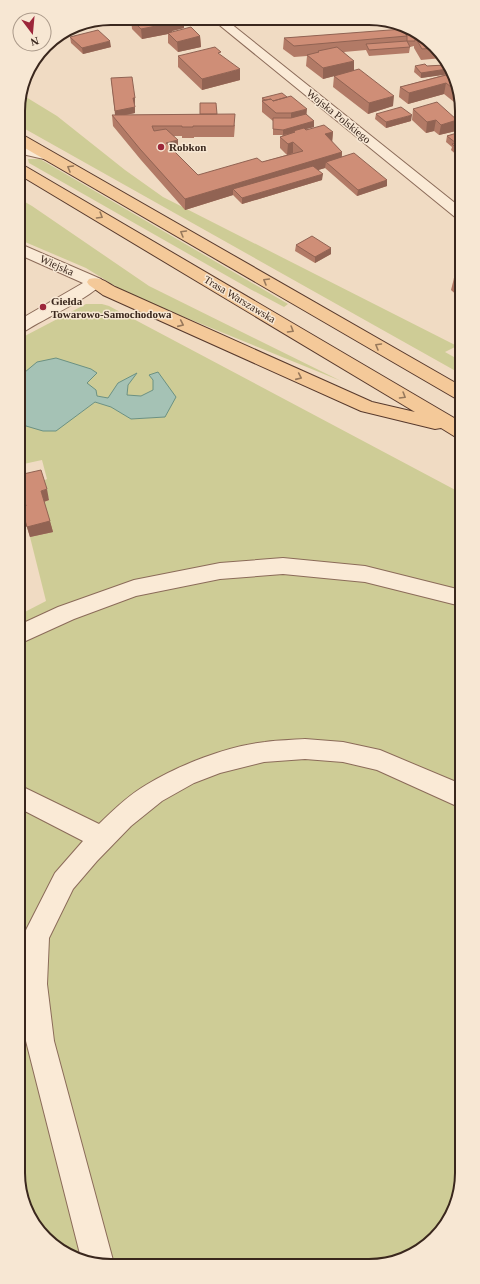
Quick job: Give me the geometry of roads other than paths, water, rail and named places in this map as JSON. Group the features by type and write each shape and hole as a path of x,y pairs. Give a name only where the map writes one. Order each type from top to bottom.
{"main road":[{"path":"25,142 455,391"},
{"name":"Trasa Warszawska","path":"25,172 455,427"},
{"path":"95,282 109,291 367,407 455,428"}],"street":[{"name":"Wojska Polskiego","path":"225,25 455,210"},
{"path":"25,151 48,156"},
{"name":"Wiejska","path":"25,251 95,282"},
{"path":"25,322 85,290 95,282"},
{"path":"25,632 66,612 134,588 228,571 283,566 365,574 455,596"},
{"path":"96,1257 40,1041 33,984 36,937 64,881 122,818 153,793 185,776 218,763 264,752 305,749 343,752 380,760 455,793"},
{"path":"25,799 102,838"}],"place":[{"name":"Robkon","path":"161,147"},
{"name":"Giełda Towarowo-Samochodowa","path":"43,307"}]}
